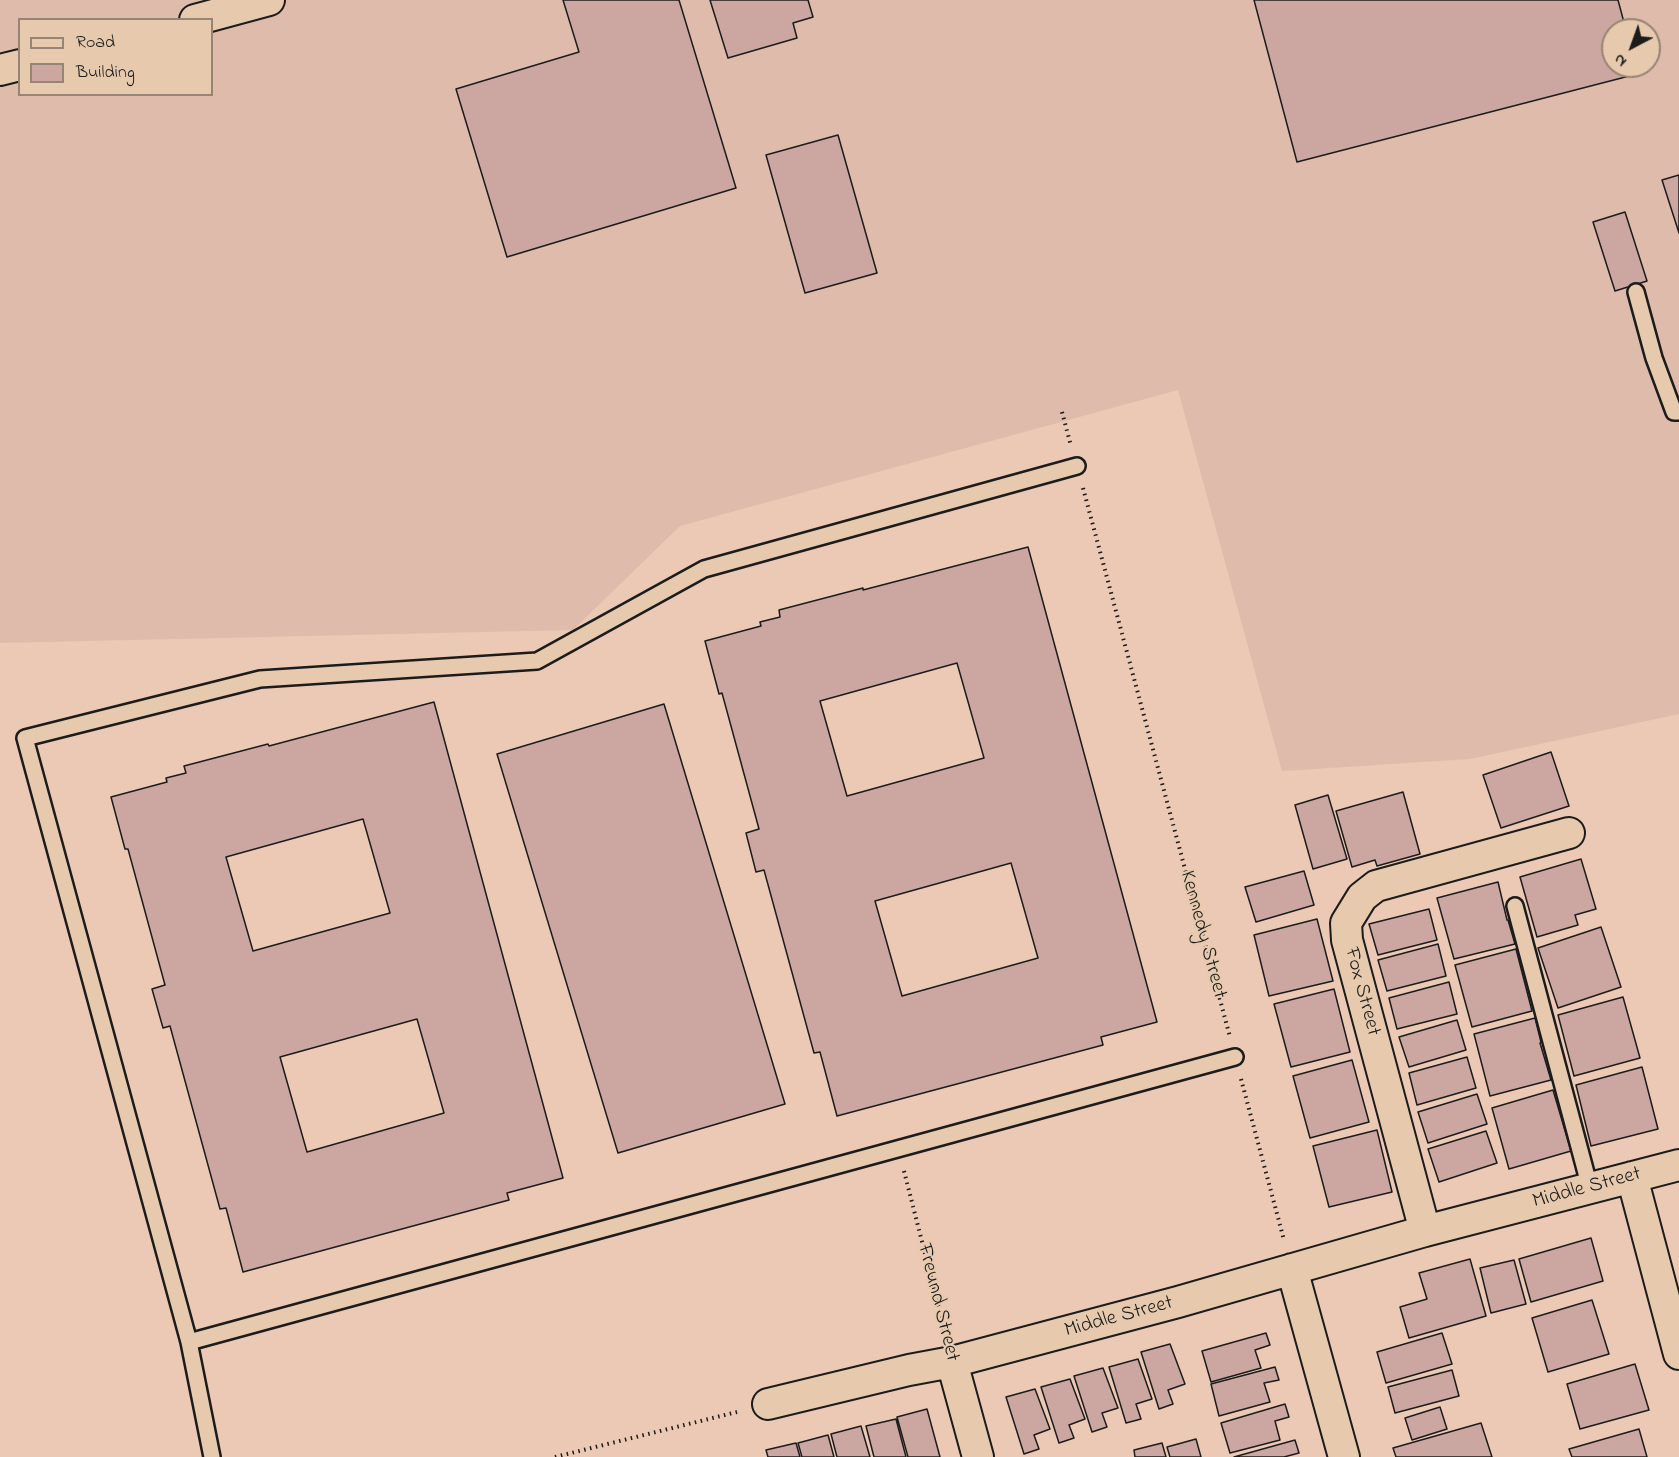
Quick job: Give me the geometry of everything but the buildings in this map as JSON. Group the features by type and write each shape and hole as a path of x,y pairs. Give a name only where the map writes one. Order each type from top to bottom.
{"street":[{"path":"202,18 269,0"},
{"path":"0,70 18,66"},
{"name":"Fox Street","path":"1425,1231 1347,940 1347,923 1362,897 1377,886 1569,833"},
{"name":"Middle Street","path":"768,1404 952,1362 1178,1302 1425,1231 1679,1165"},
{"path":"1632,1177 1679,1354"},
{"path":"1292,1269 1344,1457"},
{"name":"Freund Street","path":"952,1362 978,1457"}],"lane":[{"path":"1636,292 1654,358 1674,411 1679,412"},
{"path":"212,1457 189,1342 25,738 260,679 537,661 704,568 1077,466"},
{"path":"1515,906 1590,1188"},
{"path":"189,1342 1235,1058"}],"path":[{"name":"Kennedy Street","path":"1062,412 1292,1269"},
{"name":"Freund Street","path":"898,1149 952,1362"},
{"path":"555,1457 768,1404"}],"shaded area":[{"path":"0,0 1679,0 1679,714 1470,759 1282,771 1178,390 680,526 573,630 0,643"}]}
